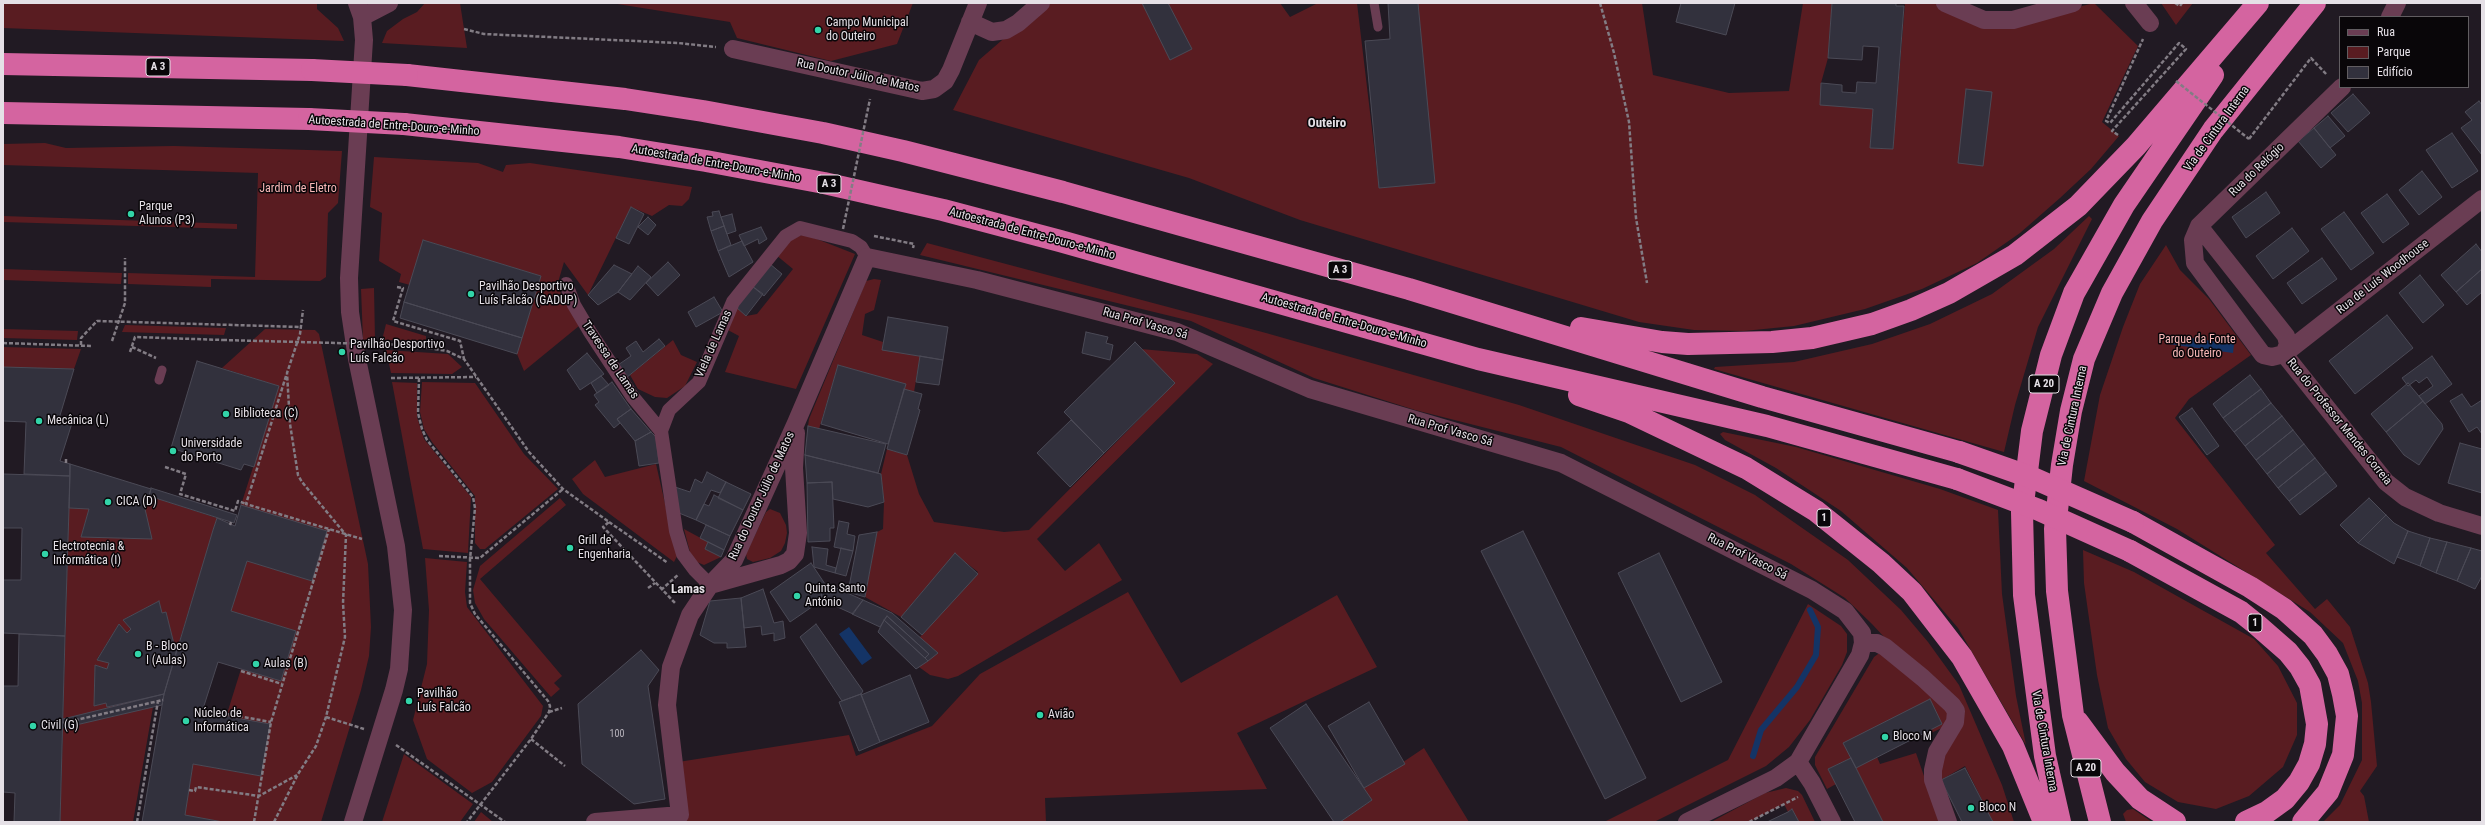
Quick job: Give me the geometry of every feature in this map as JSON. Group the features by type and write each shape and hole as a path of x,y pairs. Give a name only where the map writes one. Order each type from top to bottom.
{"highway":[{"path":"1470,307 1636,338 1688,344 1752,344 1812,338 1872,324 1911,310 1949,293 2009,258 2078,206 2136,146 2258,3"},
{"name":"Via de Cintura Interna","path":"2060,822 2045,756 2024,595 2022,512 2032,431 2045,378 2051,355 2074,293 2124,204 2263,3"},
{"name":"Via de Cintura Interna","path":"2100,822 2073,715 2057,590 2055,529 2070,419 2084,359 2112,293 2152,221 2213,130 2315,3"},
{"name":"A 3","path":"3,64 312,70 407,75 625,100 823,133 1063,192 1470,307"},
{"name":"Autoestrada de Entre-Douro-e-Minho","path":"3,113 309,120 404,124 619,148 706,161 824,183 943,210 1478,359"},
{"path":"1470,307 1762,397 1959,452 2033,478 2133,522 2250,586 2284,609 2313,635 2327,654 2338,674 2347,716 2343,755 2328,792 2303,822"},
{"name":"1","path":"1478,359 1767,426 1957,479 2039,510 2130,551 2246,616 2288,652 2300,667 2310,685 2317,724 2315,744 2309,764 2299,782 2285,799 2267,812 2246,822"},
{"name":"1","path":"1478,359 1629,412 1710,450 1746,468 1816,512 1850,537 1912,592 1962,657 2013,746 2044,822"},
{"path":"2073,715 2115,772 2140,799 2175,822"}],"street":[{"path":"353,822 387,720 399,669 403,610 396,546 357,359 350,312 350,278 364,40 359,10 389,3"},
{"name":"Rua Doutor Júlio de Matos","path":"733,49 922,90 934,89 945,81 978,3"},
{"path":"970,22 992,32 1006,30 1018,23 1041,3"},
{"path":"1945,3 1984,20 2013,20 2073,3"},
{"path":"2134,3 2150,23"},
{"path":"2390,16 2397,3"},
{"name":"Rua do Relógio","path":"2195,263 2193,240 2199,226 2341,88"},
{"name":"Rua de Luís Woodhouse","path":"2284,354 2482,199"},
{"name":"Rua do Professor Mendes Correia","path":"2199,226 2286,336 2288,344 2284,354"},
{"name":"Viela de Lamas","path":"710,585 695,570 683,554 676,531 661,431 668,410 699,382 733,302 786,236 800,228 852,241 861,247 867,257"},
{"name":"Rua do Doutor Júlio de Matos","path":"681,819 667,705 671,667 690,615 710,585 734,560 796,423 867,257"},
{"name":"Rua Prof Vasco Sá","path":"867,257 978,280 1177,332 1310,389 1561,463 1612,487 1830,600 1845,611 1862,632 1863,643"},
{"name":"Rua do Professor Mendes Correia","path":"2195,263 2263,355 2272,357 2284,354"},
{"name":"Travessa de Lamas","path":"566,284 574,305 590,332 632,396 661,431"},
{"name":"Rua do Professor Mendes Correia","path":"2284,354 2386,482 2405,497 2439,513 2482,526"},
{"name":"Rua do Doutor Júlio de Matos","path":"710,585 781,565 789,561 795,554 798,533 794,468 796,423"},
{"path":"1688,822 1776,778 1798,762 1860,655 1863,643 1877,643 1885,647 1923,678 1952,704 1956,711 1955,722 1937,752 1932,770 1933,780 1948,822"},
{"path":"1798,762 1812,782 1832,822"},
{"path":"595,822 681,819"}],"lane":[{"path":"1374,3 1378,27"},
{"path":"159,380 162,370"}],"path":[{"path":"1600,3 1614,52 1629,122 1636,218 1647,283"},
{"path":"2175,3 2180,6 2182,3"},
{"path":"2124,130 2119,135 2112,131 2186,49 2179,44 2110,123 2106,121 2150,23"},
{"path":"464,28 484,34 678,43 733,49"},
{"path":"2170,86 2176,80 2249,139 2310,58 2339,86"},
{"path":"843,229 870,99"},
{"path":"112,341 125,303 125,258"},
{"path":"397,287 403,288 393,321 460,341 464,360 529,452 563,489 681,572 661,590"},
{"path":"246,504 301,327 303,310"},
{"path":"81,345 81,338 97,321 301,327"},
{"path":"130,352 134,337 411,345 447,351 464,360"},
{"path":"3,343 91,346"},
{"path":"132,347 160,360"},
{"path":"274,822 298,774 316,746 326,717 345,637 343,603 346,535 302,482 298,475 290,424 287,373"},
{"path":"391,378 476,377"},
{"path":"419,378 418,413 422,429 427,440 474,497 475,508 470,559 470,598 475,614 548,701 549,712"},
{"path":"66,458 66,463"},
{"path":"165,467 186,474 180,495 234,512 238,501 346,535 362,538"},
{"path":"439,556 470,559 480,558 488,554 563,489"},
{"path":"599,530 609,522"},
{"path":"603,527 661,590 690,615"},
{"path":"254,822 271,722 329,529"},
{"path":"648,588 655,583"},
{"path":"241,671 282,684"},
{"path":"63,723 163,700"},
{"path":"137,822 158,701"},
{"path":"468,822 549,712 562,708"},
{"path":"227,714 271,722"},
{"path":"326,717 351,725"},
{"path":"530,739 565,766"},
{"path":"399,747 505,822"},
{"path":"189,790 195,791 196,787 258,796 298,774"},
{"path":"1749,822 1802,795"}],"green space":[{"path":"3,3 317,3 317,9 338,28 344,41 3,28"},
{"path":"425,3 460,3 467,48 382,43 387,31 403,19 417,12"},
{"name":"Campo Municipal do Outeiro","path":"611,3 913,3 897,44 831,61 737,38 730,22"},
{"path":"1045,3 1280,3 1290,17 1318,3 1357,3 1379,188 1434,183 1418,3 1642,3 1653,75 1729,93 1789,91 1803,3 1832,3 1828,58 1821,83 1873,109 1870,148 1893,149 1905,3 1938,3 1977,23 2058,12 2094,3 2138,46 2102,122 2119,136 2091,169 2060,198 2020,233 1977,263 1922,289 1865,309 1794,326 1744,331 1694,330 1639,322 1300,220 1189,178 953,110 979,60"},
{"path":"2161,3 2193,3 2176,25"},
{"name":"Jardim de Eletro","path":"45,143 66,148 174,146 342,151 338,203 328,213 326,277 320,281 211,279 211,287 128,284 128,273 255,277 258,173 3,165 3,144"},
{"path":"374,157 478,163 503,172 506,165 530,163 692,187 689,199 682,206 669,205 652,216 631,207 588,295 564,262 557,286 579,326 524,371 517,354 541,276 423,240 410,285 399,282 401,274 379,261 382,213 370,207"},
{"path":"3,216 237,224 237,229 3,222"},
{"path":"2089,216 2092,219 2038,327 2015,405 2004,452 1714,369 1715,367 1794,362 1872,344 1930,324 1992,294 2054,249"},
{"path":"804,234 855,254 796,389 725,372 739,336 726,329 736,307 746,316 757,314 793,269 776,255 785,242"},
{"path":"927,243 1266,333 1519,405 1695,465 1755,495 1848,560 1901,610 1928,642 1959,685 2002,785 2014,822 1993,822 1965,766 1941,780 1948,794 1944,796 1938,772 1960,719 1872,624 1845,598 1791,564 1561,447 1415,410 1314,378 1191,321 920,255"},
{"name":"Parque da Fonte do Outeiro","path":"2166,245 2180,270 2209,299 2251,355 2189,399 2175,418 2275,545 2266,553 2315,609 2327,599 2350,627 2368,683 2371,702 2377,766 2360,791 2364,796 2369,822 2323,822 2340,805 2362,760 2362,703 2358,681 2343,643 2310,612 2177,529 2084,481 2100,395 2123,327 2140,284"},
{"path":"3,269 122,273 121,284 3,280"},
{"path":"874,279 881,280 874,310 865,314 862,335 883,342 882,349 920,356 914,392 904,389 905,384 838,365 819,429 808,426 809,419 866,281"},
{"path":"374,288 375,339 363,340 361,289"},
{"path":"386,324 426,336 426,341 384,340 383,336"},
{"path":"125,325 226,328 224,335 122,332"},
{"path":"3,329 78,331 77,340 3,338"},
{"path":"265,329 315,330 319,334 368,564 371,627 369,656 361,690 321,822 223,822 185,815 193,764 261,776 226,717 241,669 281,681 296,631 231,611 247,561 312,581 241,505 279,386 222,368"},
{"path":"673,340 681,355 697,362 685,386 667,398 655,397 638,389 630,375"},
{"path":"3,347 81,349 74,369 3,367"},
{"path":"1141,349 1197,354 1213,364 1037,539 1065,571 1099,543 1122,580 958,676 948,679 930,675 919,667 920,637 978,572 955,554 901,617 865,597 877,532 883,529 884,502 881,474 887,449 907,455 919,494 934,522 1004,532 1029,530 1175,383"},
{"path":"386,350 448,354 462,367 452,374 391,373"},
{"path":"392,382 417,383 417,417 424,439 471,497 468,553 423,549"},
{"path":"422,382 475,383 524,454 558,489 485,549 480,549 475,543 475,496 432,442 424,429 420,412"},
{"path":"1723,432 1796,447 1940,489 1998,510 2002,594 2016,696 2026,745 1958,628 1907,568 1841,511 1776,468 1725,440 1720,434"},
{"path":"595,460 605,477 656,464 677,556 674,562 583,494 572,479"},
{"path":"149,496 217,518 177,649 175,648 166,612 162,613 159,601 123,620 131,629 127,633 119,624 97,659 109,663 107,669 95,665 94,706 106,703 108,707 139,699 139,701 63,719 69,508 89,509 81,537 135,518"},
{"path":"560,498 566,505 480,579 562,676 554,683 560,689 551,697 484,619 475,603 473,590 480,566"},
{"path":"770,509 780,513 786,525 787,533 785,543 781,551 770,558 753,562 747,559 746,554 766,512"},
{"path":"684,529 708,542 705,549 721,557 704,565 692,560"},
{"path":"2083,550 2134,572 2254,639 2278,666 2297,703 2297,735 2283,767 2249,796 2216,809 2178,802 2145,782 2126,759 2108,728 2097,675 2084,583"},
{"path":"425,558 467,562 465,592 467,607 543,706 541,716 492,782 472,793 427,759 413,720 427,664 429,610"},
{"path":"1128,592 1181,683 1337,595 1377,667 1237,733 1267,789 1045,798 1046,822 680,822 672,763 849,735 856,756 932,726 980,674"},
{"path":"1808,604 1841,626 1847,634 1847,652 1842,665 1810,720 1789,747 1766,766 1654,822 1604,822 1728,760"},
{"path":"1882,651 1949,708 1946,726 1929,734 1927,731 1942,724 1930,700 1851,758 1828,769 1836,784 1827,789 1815,765 1815,757 1874,657"},
{"path":"153,707 133,822 60,822 63,728"},
{"path":"1424,748 1469,822 1340,822 1371,801 1363,789"},
{"path":"1916,753 1940,822 1883,822 1856,768 1877,757 1880,764"},
{"path":"404,754 473,804 460,822 382,822"},
{"path":"1786,788 1798,791 1802,795 1815,822 1799,822 1792,809 1788,812 1784,804 1749,822 1711,822 1765,793"},
{"path":"2133,809 2152,822 2126,822 2123,814 2127,810"},
{"path":"481,812 493,822 474,822"}],"water":[{"path":"2169,335 2234,344 2233,353 2168,344"},
{"path":"849,627 872,658 862,665 839,634"}],"building":[{"path":"1142,3 1168,3 1192,49 1170,60"},
{"path":"1388,3 1418,3 1435,183 1379,188 1365,41 1390,39"},
{"path":"1681,3 1735,3 1726,35 1676,22"},
{"path":"1832,3 1896,3 1896,6 1904,6 1893,149 1870,148 1873,109 1820,105 1821,83 1842,85 1842,92 1856,93 1857,82 1876,83 1879,47 1863,46 1862,60 1828,58"},
{"path":"1966,89 1992,92 1983,166 1958,163"},
{"path":"2353,94 2370,113 2348,132 2331,113"},
{"path":"2479,101 2482,105 2482,155 2461,128 2472,120 2465,112"},
{"path":"2328,116 2345,136 2330,148 2314,128"},
{"path":"2314,128 2336,155 2321,168 2298,141"},
{"path":"2452,133 2478,171 2452,188 2426,150"},
{"path":"2422,171 2442,197 2419,215 2399,190"},
{"path":"2266,192 2280,213 2246,238 2232,217"},
{"path":"2387,194 2409,224 2383,243 2361,213"},
{"path":"631,207 644,214 629,244 616,238"},
{"path":"719,211 724,226 711,231 707,217 713,216 712,212"},
{"path":"2344,212 2374,253 2351,270 2321,229"},
{"path":"732,214 736,231 727,234 721,217"},
{"path":"648,217 656,225 648,235 638,227"},
{"path":"724,226 731,245 718,251 711,231"},
{"path":"761,227 767,239 759,244 758,239 744,246 739,235"},
{"path":"2292,228 2309,251 2273,279 2256,256"},
{"name":"Pavilhão Desportivo Luís Falcão (GADUP)","path":"423,240 541,276 522,338 404,302"},
{"path":"742,241 753,262 729,277 718,251"},
{"path":"2476,244 2482,252 2482,269 2456,292 2441,275"},
{"path":"2322,258 2337,279 2302,304 2287,283"},
{"path":"668,262 680,275 658,296 646,283"},
{"path":"770,264 782,274 764,296 752,286"},
{"path":"614,265 632,274 618,292 598,305 588,295"},
{"path":"638,266 651,277 630,300 618,292"},
{"path":"2482,269 2482,292 2467,305 2456,292"},
{"path":"2420,275 2444,305 2423,323 2399,293"},
{"path":"752,286 763,294 746,316 736,307"},
{"path":"714,297 723,312 696,327 688,312"},
{"path":"404,302 522,338 517,354 400,318"},
{"path":"2387,315 2413,348 2355,394 2329,361"},
{"path":"888,317 948,327 943,360 882,350"},
{"path":"1086,332 1108,337 1106,343 1113,345 1110,360 1082,353"},
{"path":"659,339 665,346 626,378 618,365 631,356 626,348 636,341 643,352"},
{"path":"1135,342 1175,383 1104,453 1064,412"},
{"path":"587,353 604,374 580,390 567,370"},
{"path":"920,356 943,360 939,385 916,382"},
{"path":"2432,356 2452,384 2425,404 2419,396 2433,386 2427,377 2419,383 2416,380 2408,386 2402,378"},
{"name":"Biblioteca (C)","path":"197,361 279,386 254,467 244,464 241,470 171,448"},
{"path":"838,365 906,384 888,444 821,424"},
{"name":"Mecânica (L)","path":"3,367 74,369 58,422 72,423 60,461 70,464 70,476 24,474 26,422 3,421"},
{"path":"2250,375 2261,389 2223,418 2213,404"},
{"path":"601,376 609,385 597,393 591,383"},
{"path":"612,382 631,409 617,419 620,423 614,428 595,405 599,402 594,395"},
{"path":"2408,383 2423,401 2386,432 2371,414"},
{"path":"904,389 922,394 918,409 920,410 907,455 887,449"},
{"path":"2261,389 2271,403 2234,432 2223,418"},
{"path":"2462,394 2471,407 2482,400 2482,434 2477,427 2469,432 2450,401"},
{"path":"2423,401 2442,424 2443,429 2419,465 2404,455 2386,432"},
{"path":"2271,403 2282,416 2245,446 2234,432"},
{"path":"2192,408 2219,446 2207,455 2179,417"},
{"path":"631,409 651,432 635,441 617,419"},
{"path":"2282,416 2293,430 2256,460 2245,446"},
{"path":"1071,420 1104,453 1070,487 1037,453"},
{"path":"808,426 886,444 878,473 805,455"},
{"path":"2293,430 2304,444 2267,474 2256,460"},
{"path":"651,432 656,437 659,463 639,466 635,441"},
{"path":"2460,443 2482,449 2482,493 2448,483"},
{"path":"2304,444 2315,458 2278,488 2267,474"},
{"path":"805,455 881,474 884,502 868,507 833,499 832,482 807,483"},
{"path":"2315,458 2326,472 2289,501 2278,488"},
{"name":"CICA (D)","path":"70,464 151,489 145,509 152,539 81,537 89,509 69,508"},
{"path":"707,472 726,482 720,493 711,490 696,520 679,513 675,487 690,492 695,479 702,483"},
{"path":"2326,472 2337,486 2300,515 2289,501"},
{"name":"Electrotecnia & Informática (I)","path":"3,474 70,476 65,636 3,633 3,580 21,580 22,528 3,528"},
{"path":"726,482 751,494 743,510 718,498"},
{"path":"832,482 834,528 830,528 830,541 808,542 807,483"},
{"path":"151,488 237,515 234,523 149,496"},
{"path":"714,495 743,510 730,536 696,520 704,504 709,506"},
{"path":"2369,498 2386,515 2358,543 2340,525"},
{"name":"Aulas (B)","path":"241,505 327,531 312,581 247,561 231,611 296,631 281,681 218,662 202,712 270,724 261,776 193,764 185,815 223,822 142,822 164,694 213,530 217,518 235,526"},
{"path":"2386,515 2394,523 2408,531 2394,564 2358,543"},
{"path":"839,521 849,523 847,534 855,536 853,551 834,547"},
{"path":"706,525 730,536 724,550 700,538"},
{"path":"1523,531 1646,778 1605,799 1481,551"},
{"path":"2408,531 2430,538 2420,566 2397,557"},
{"path":"877,532 865,597 848,592 859,535"},
{"path":"2430,538 2447,542 2436,573 2420,566"},
{"path":"708,542 724,550 721,557 705,549"},
{"path":"2447,542 2471,548 2457,581 2436,573"},
{"path":"812,547 828,549 826,565 836,568 835,573 814,567"},
{"path":"841,548 853,551 846,576 835,573"},
{"path":"2471,548 2482,551 2482,576 2475,589 2457,581"},
{"path":"955,553 978,574 922,635 901,617"},
{"path":"1659,553 1722,682 1681,702 1618,573"},
{"name":"Quinta Santo António","path":"811,563 827,587 821,591 822,600 790,622 770,592"},
{"path":"827,587 834,591 836,588 863,600 853,614 822,600 821,591"},
{"path":"763,589 774,623 783,621 785,638 774,641 774,633 762,635 761,626 744,628 741,598"},
{"path":"741,598 746,647 727,648 727,643 714,643 700,635 710,601"},
{"path":"863,600 892,613 938,653 928,661 925,658 929,654 887,616 880,627 852,614"},
{"name":"B - Bloco I (Aulas)","path":"159,601 162,613 166,612 175,648 177,649 164,694 107,707 106,703 94,706 95,665 107,669 109,663 97,660 119,624 127,633 131,629 123,620"},
{"path":"887,616 929,654 925,658 884,620"},
{"path":"884,620 928,661 916,669 878,632"},
{"path":"816,624 863,691 861,694 842,701 800,637"},
{"name":"Civil (G)","path":"19,634 65,636 60,822 14,822 15,793 3,792 3,686 18,686"},
{"path":"641,650 659,670 648,686 665,799 634,804 582,764 578,704"},
{"path":"910,675 929,722 880,742 861,695"},
{"path":"164,694 162,705 63,728 63,719"},
{"path":"861,694 880,742 859,751 839,702"},
{"name":"Bloco M","path":"1930,699 1942,724 1856,768 1843,743"},
{"path":"1369,702 1405,764 1364,788 1328,726"},
{"path":"1306,704 1372,800 1340,822 1334,822 1270,728"},
{"path":"1851,758 1883,822 1855,822 1828,769"},
{"name":"Bloco N","path":"1965,768 1993,822 1962,822 1941,780"},
{"path":"1792,809 1799,822 1767,822 1788,812"}],"waterway":[{"path":"1753,756 1761,730 1797,687 1816,655 1818,627 1810,610"}],"place":[{"name":"Campo Municipal do Outeiro","path":"818,30"},
{"name":"Parque Alunos (P3)","path":"131,214"},
{"name":"Pavilhão Desportivo Luís Falcão (GADUP)","path":"471,294"},
{"name":"Pavilhão Desportivo Luís Falcão","path":"342,352"},
{"name":"Biblioteca (C)","path":"226,414"},
{"name":"Mecânica (L)","path":"39,421"},
{"name":"Universidade do Porto","path":"173,451"},
{"name":"CICA (D)","path":"108,502"},
{"name":"Grill de Engenharia","path":"570,548"},
{"name":"Electrotecnia & Informática (I)","path":"45,554"},
{"name":"Quinta Santo António","path":"797,596"},
{"name":"B - Bloco I (Aulas)","path":"138,654"},
{"name":"Aulas (B)","path":"256,664"},
{"name":"Pavilhão Luís Falcão","path":"409,701"},
{"name":"Avião","path":"1040,715"},
{"name":"Núcleo de Informática","path":"186,721"},
{"name":"Civil (G)","path":"33,726"},
{"name":"Bloco M","path":"1885,737"},
{"name":"Bloco N","path":"1971,808"}],"district":[{"name":"Outeiro","path":"1327,124"},
{"name":"Lamas","path":"688,590"}]}
